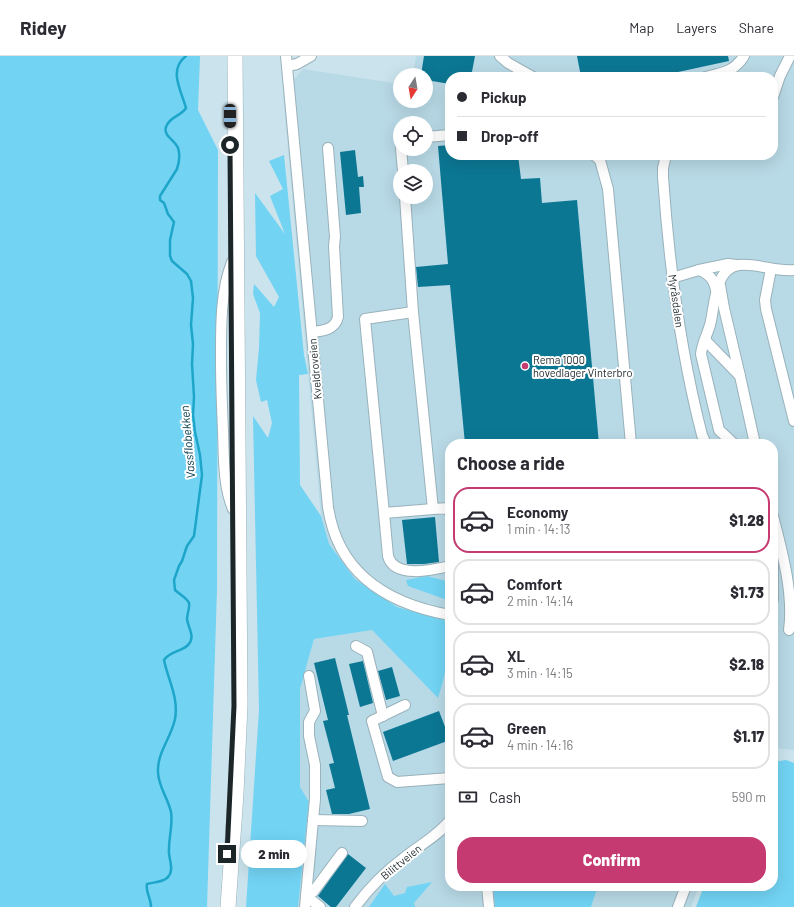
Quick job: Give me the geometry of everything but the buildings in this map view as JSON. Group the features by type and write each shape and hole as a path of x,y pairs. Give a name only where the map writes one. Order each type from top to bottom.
{"highway":[{"path":"222,907 231,792 234,706 230,56"},
{"path":"228,907 240,706 235,56"}],"street":[{"path":"287,61 297,64 311,56"},
{"path":"500,56 508,64 523,72"},
{"path":"728,72 735,67 744,56"},
{"path":"778,82 790,56"},
{"name":"Kveldroveien","path":"287,61 330,520 338,543 350,564 365,579 376,587 395,597 416,606 445,614"},
{"path":"433,136 445,135"},
{"path":"312,332 330,328 335,324 338,318 334,246 335,237 328,148"},
{"path":"600,160 608,189 631,439"},
{"name":"Myråsdalen","path":"665,160 663,177 672,278 688,375 704,439"},
{"path":"405,204 413,312 433,509"},
{"path":"672,278 699,270 728,264 786,271 794,270"},
{"path":"729,439 719,430 701,354 712,317 718,285 728,270 737,265"},
{"path":"770,269 765,300 766,309 794,421"},
{"path":"699,270 710,276 718,285 735,352 754,439"},
{"path":"413,312 365,319 388,556 389,561 399,570 408,571 445,567"},
{"path":"705,340 740,376"},
{"path":"384,513 445,508"},
{"path":"778,533 790,573 789,630"},
{"path":"356,646 368,652 383,716"},
{"path":"305,907 315,799 315,765 309,736 309,722 315,711 309,676"},
{"path":"405,705 372,721 388,777 397,782 445,778"},
{"path":"313,820 362,821"},
{"name":"Bilittveien","path":"355,907 386,872 440,831 445,826"},
{"path":"306,896 313,892 342,853"},
{"path":"487,891 489,907"},
{"path":"678,907 684,891"},
{"path":"306,896 320,907"}],"shaded area":[{"path":"0,56 200,56 198,110 218,150 217,589 207,907 0,907"},
{"path":"416,56 794,56 794,750 778,748 778,439 445,439 445,621 397,607 355,579 329,544 321,516 283,93 303,69 393,83 393,108 433,108 433,68 414,68"},
{"path":"284,155 304,355 308,374 299,375 300,485 321,516 329,544 355,579 397,607 445,621 445,672 438,698 372,630 314,639 300,689 300,787 309,802 298,907 246,907 259,710 253,416 268,438 272,423 267,400 261,402 256,380 260,313 253,294 254,284 274,307 279,297 256,256 255,193 285,234 270,196 283,189 269,161"},
{"path":"427,576 445,581 445,599 408,586 406,580"},
{"path":"372,630 438,697 445,675 445,891 493,891 495,907 298,907 309,803 300,787 300,689 314,639"},
{"path":"786,760 794,763 794,907 696,907 702,891 778,891 778,761"},
{"path":"432,882 414,903 415,907 369,907 385,884 394,896 405,893 407,887"},
{"path":"493,891 596,891 591,907 495,907"},
{"path":"596,891 697,891 691,907 591,907"}],"waterway":[{"name":"Vassflobekken","path":"151,907 147,884 165,880 171,871 169,852 172,821 171,812 158,777 158,765 173,726 176,704 164,660 169,655 188,645 191,639 191,632 187,619 189,603 175,590 174,580 187,546 194,536 202,475 193,415 193,344 191,325 193,298 191,281 187,274 172,261 170,256 170,240 174,222 168,214 164,203 160,200 160,196 177,169 178,164 178,148 166,133 166,127 172,119 186,108 177,80 178,68 186,56"}],"place":[{"name":"Rema 1000 hovedlager Vinterbro","path":"525,366"}],"route":[{"path":"227,854 234,706 230,145"}]}
